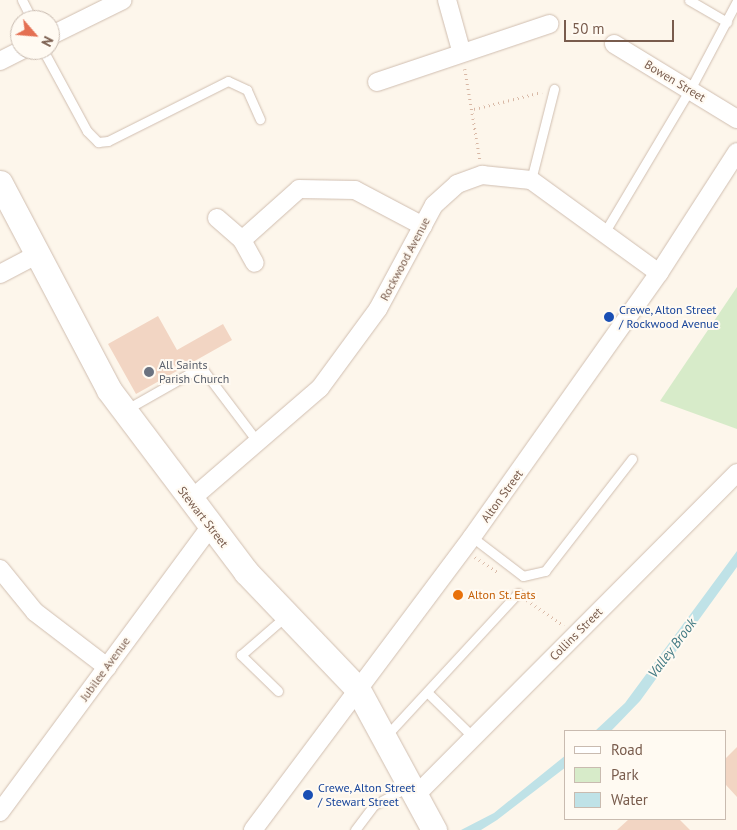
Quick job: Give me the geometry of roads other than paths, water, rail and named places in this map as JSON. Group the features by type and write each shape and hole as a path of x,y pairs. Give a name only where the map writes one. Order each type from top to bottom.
{"street":[{"path":"60,31 123,0"},
{"path":"446,0 461,50"},
{"path":"377,82 461,50 549,24"},
{"name":"Bowen Street","path":"614,44 737,119"},
{"name":"Alton Street","path":"253,830 357,688 468,543 659,273 737,152"},
{"name":"Rockwood Avenue","path":"189,501 320,388 340,364 378,309 423,226 448,189 482,175 531,180"},
{"path":"531,180 603,235 659,273"},
{"name":"Stewart Street","path":"0,183 94,365 123,412 189,501 286,616 357,688 434,830"},
{"path":"242,240 299,189 355,190 423,226"},
{"path":"218,218 242,240 255,263"},
{"path":"0,274 38,254"},
{"name":"Collins Street","path":"413,791 473,737 737,473"},
{"name":"Jubilee Avenue","path":"0,812 210,526"},
{"path":"0,569 35,612 107,667"}],"lane":[{"path":"689,0 727,22"},
{"path":"603,235 690,90 737,1"},
{"path":"48,60 87,131 98,142 108,141 228,81 246,90 260,119"},
{"path":"531,180 554,89"},
{"path":"123,412 201,367 258,441"},
{"path":"468,543 523,576 545,571 632,459"},
{"path":"385,737 428,694 518,593"},
{"path":"278,691 241,655 286,616"},
{"path":"428,694 473,737"},
{"path":"355,830 374,805 413,791"}],"water":[{"name":"Valley Brook","path":"737,551 737,567 640,701 612,730 596,730 625,703"},
{"path":"564,757 564,769 497,820 481,830 461,830 494,813"}],"place":[{"name":"Crewe, Alton Street / Rockwood Avenue","path":"609,317"},
{"name":"All Saints Parish Church","path":"149,372"},
{"name":"Alton St. Eats","path":"458,595"},
{"name":"Crewe, Alton Street / Stewart Street","path":"308,795"}]}
